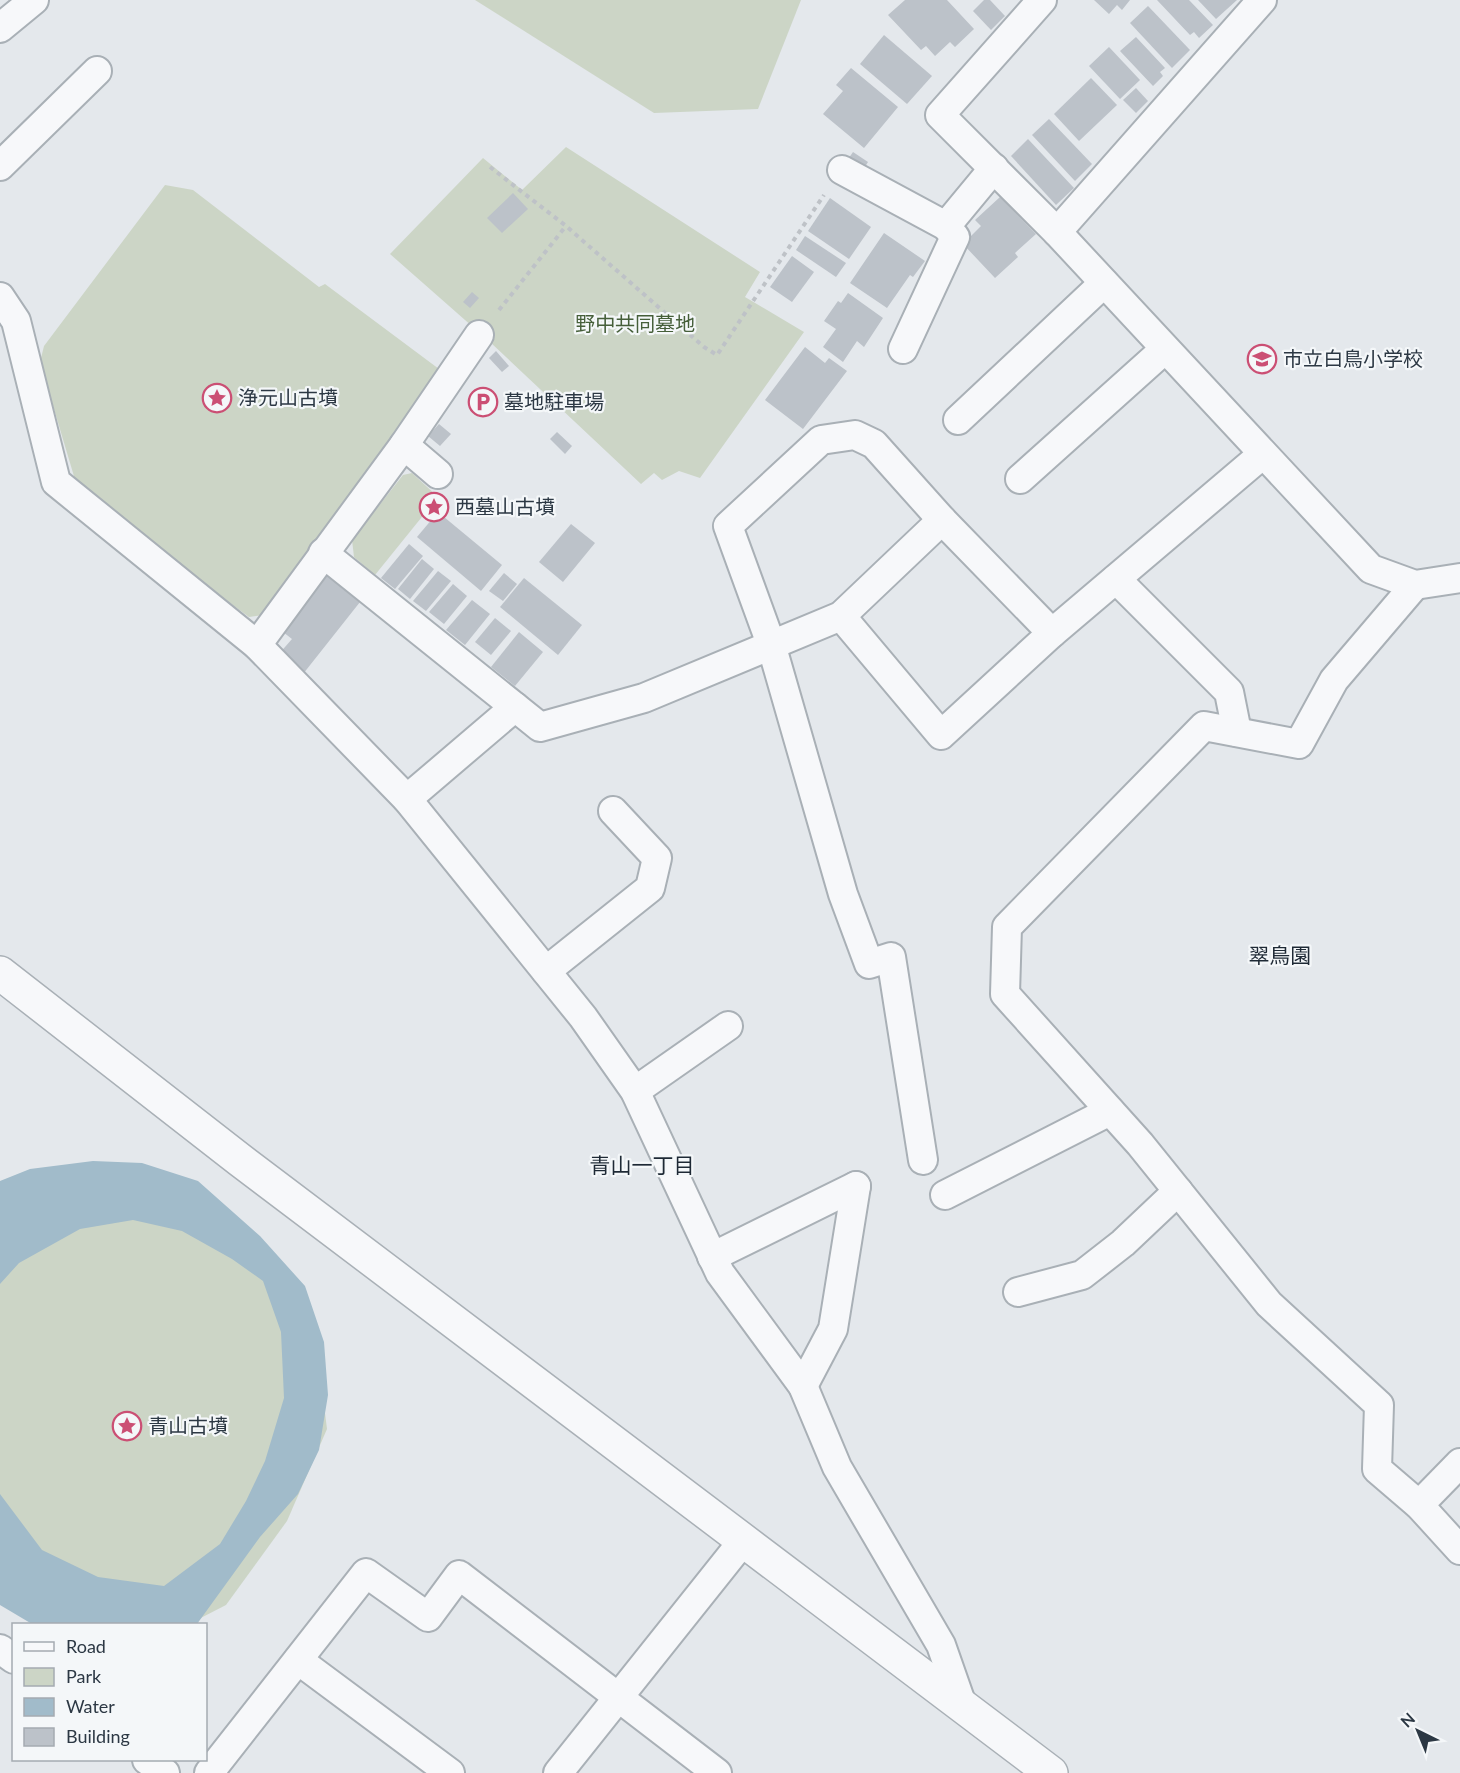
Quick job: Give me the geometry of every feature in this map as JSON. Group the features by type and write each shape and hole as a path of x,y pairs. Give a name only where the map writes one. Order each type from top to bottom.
{"street":[{"path":"0,28 34,0"},
{"path":"1042,0 940,115 1057,232 1371,569 1415,585 1460,578"},
{"path":"1057,232 1262,0"},
{"path":"0,166 97,71"},
{"path":"946,226 994,168"},
{"path":"842,170 946,226 955,237 903,349"},
{"path":"958,420 1104,283"},
{"path":"0,297 16,321 56,482 257,645 407,799 583,1017 635,1091 720,1273 802,1386 837,1467 941,1645 962,1705"},
{"path":"257,645 404,445 479,335"},
{"path":"1020,479 1165,349"},
{"path":"923,1160 891,957 869,964 843,894 771,644 728,526 821,440 855,435 874,444 942,520 1052,633"},
{"path":"404,445 438,474"},
{"path":"840,616 941,735 1052,633 1263,454"},
{"path":"323,553 540,727 644,698 840,616 942,520"},
{"path":"1116,579 1229,692 1237,732"},
{"path":"1415,585 1334,680 1299,744 1204,726 1007,927 1005,994 1110,1111 1269,1304 1379,1405 1377,1469 1419,1505 1460,1550"},
{"path":"407,799 515,707"},
{"path":"546,970 650,888 657,858 613,811"},
{"path":"0,973 240,1160 1051,1773"},
{"path":"635,1091 728,1026"},
{"path":"945,1195 1110,1111"},
{"path":"712,1257 856,1186 833,1329 802,1386"},
{"path":"1018,1292 1082,1275 1123,1243 1178,1191"},
{"path":"1419,1505 1460,1463"},
{"path":"558,1773 617,1696 743,1541"},
{"path":"209,1773 366,1573 428,1617 459,1575 717,1773"},
{"path":"298,1660 450,1773"},
{"path":"148,1761 165,1773"}],"path":[{"path":"490,167 566,226 704,347 717,355 842,170"},
{"path":"479,335 566,226"}],"green space":[{"path":"475,0 801,0 758,109 654,113"},
{"name":"野中共同墓地","path":"566,147 760,272 745,297 804,332 700,478 679,471 662,480 654,473 641,484 490,342 390,254 483,158 522,190"},
{"path":"165,185 193,190 319,287 325,284 439,369 439,376 264,615 249,617 178,565 76,483 40,362 44,346"},
{"path":"412,473 438,497 375,575 354,557 352,540 403,475"},
{"path":"109,1200 190,1219 257,1272 316,1340 327,1429 287,1521 226,1605 191,1623 134,1623 0,1523 0,1264"}],"water":[{"path":"93,1161 142,1163 198,1181 260,1236 305,1286 324,1342 328,1395 319,1450 298,1494 260,1537 198,1623 30,1623 0,1605 0,1494 42,1550 98,1577 164,1586 220,1544 246,1501 265,1461 284,1398 281,1332 263,1281 232,1259 182,1231 133,1220 80,1229 19,1263 0,1284 0,1181 30,1169"}],"building":[{"path":"905,0 947,0 974,29 955,47 950,42 935,56 926,46 921,50 888,15"},
{"path":"984,0 990,0 1005,16 991,30 973,11"},
{"path":"1094,0 1130,0 1122,10 1117,5 1109,14"},
{"path":"1157,0 1189,0 1213,25 1199,38 1194,32 1190,35"},
{"path":"1198,0 1237,0 1216,19"},
{"path":"1148,6 1190,50 1172,68 1130,23"},
{"path":"884,35 932,76 907,104 860,64"},
{"path":"1136,37 1165,68 1160,72 1163,76 1153,86 1120,51"},
{"path":"1109,47 1140,80 1120,99 1089,66"},
{"path":"851,68 898,107 864,148 823,114 843,91 836,85"},
{"path":"1091,78 1117,105 1079,141 1054,114"},
{"path":"1136,88 1148,101 1136,113 1123,100"},
{"path":"1049,119 1092,164 1075,181 1032,135"},
{"path":"1028,139 1074,188 1056,205 1011,156"},
{"path":"853,152 868,162 860,175 844,165"},
{"path":"513,193 528,209 502,233 487,218"},
{"path":"1000,197 1036,234 1015,253 1018,257 995,278 963,244 981,226 975,220"},
{"path":"830,198 871,227 849,259 808,231"},
{"path":"884,233 925,261 913,277 910,275 887,308 850,283"},
{"path":"805,236 846,263 836,277 796,250"},
{"path":"792,256 814,272 792,302 770,287"},
{"path":"472,292 479,298 470,308 463,302"},
{"path":"848,293 883,318 864,347 857,341 843,362 823,347 836,329 824,321 838,301 841,303"},
{"path":"805,347 825,363 829,358 847,371 803,429 765,400"},
{"path":"496,351 509,366 502,372 489,358"},
{"path":"439,424 451,434 440,446 428,436"},
{"path":"557,432 572,446 565,454 550,439"},
{"path":"438,512 502,565 481,591 417,537"},
{"path":"571,524 595,543 563,582 539,562"},
{"path":"409,544 423,556 395,589 381,578"},
{"path":"422,559 434,569 410,599 398,589"},
{"path":"438,571 451,581 426,611 413,601"},
{"path":"504,573 517,584 503,601 489,591"},
{"path":"327,576 360,602 303,674 278,655 292,639 283,632"},
{"path":"524,578 582,625 558,655 500,607"},
{"path":"453,584 467,596 444,624 429,612"},
{"path":"472,600 490,614 465,645 446,630"},
{"path":"495,618 511,631 491,655 475,642"},
{"path":"519,632 543,652 515,686 491,667"}],"place":[{"name":"市立白鳥小学校","path":"1262,359"},
{"name":"浄元山古墳","path":"217,398"},
{"name":"墓地駐車場","path":"483,402"},
{"name":"西墓山古墳","path":"434,507"},
{"name":"青山古墳","path":"127,1426"}],"district":[{"name":"翠鳥園","path":"1280,956"},
{"name":"青山一丁目","path":"642,1166"}]}
